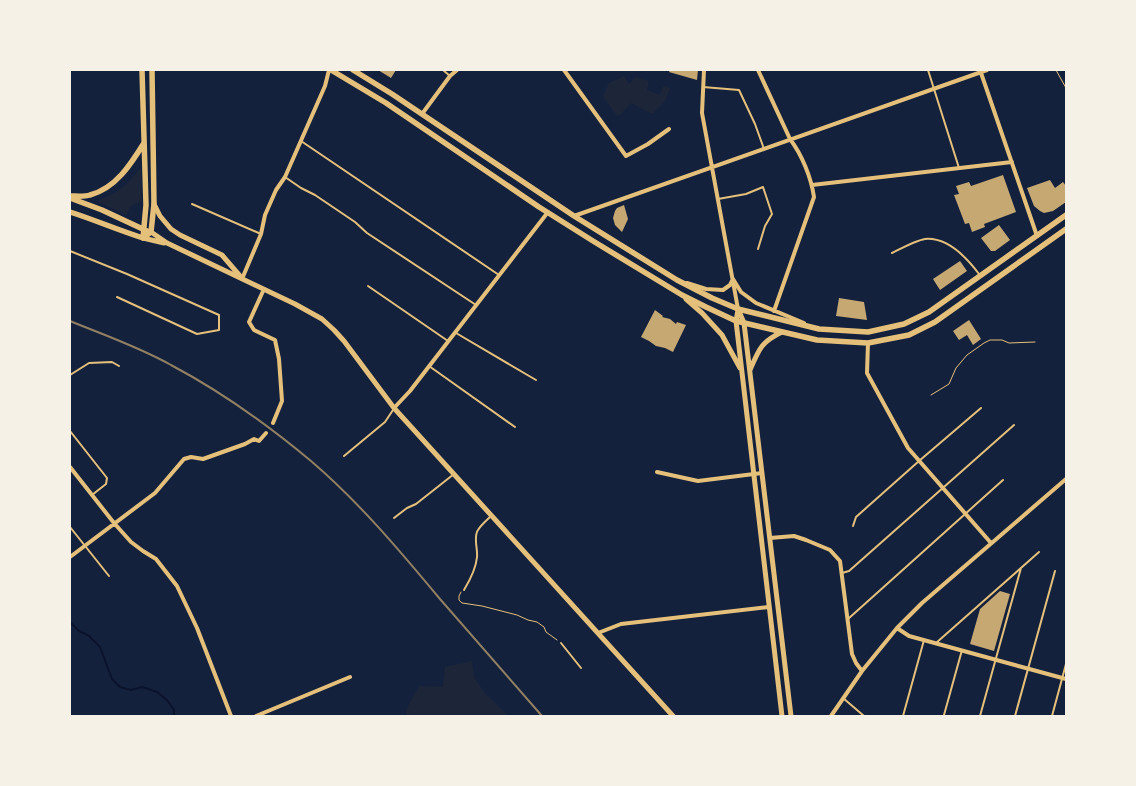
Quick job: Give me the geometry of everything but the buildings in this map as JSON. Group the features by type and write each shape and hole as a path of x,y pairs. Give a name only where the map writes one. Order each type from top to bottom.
{"highway":[{"path":"142,70 146,205 143,238"},
{"path":"143,238 151,232 154,204 152,70"},
{"path":"330,70 386,103 593,241 682,295 736,321 817,340 868,343 909,335 935,322 1066,229"},
{"path":"353,70 574,216 677,280 738,309 819,329 868,332 904,324 929,312 1066,215"},
{"path":"70,197 89,196 114,182 125,172 144,143"},
{"path":"70,197 151,232"},
{"path":"70,212 97,220 143,238"}],"main road":[{"path":"154,204 160,216 171,229 222,255 242,279"},
{"path":"151,232 167,243 310,312 334,330 394,408 673,716"},
{"path":"143,238 167,243"},
{"path":"682,295 722,335 742,372"},
{"path":"738,309 736,321 782,716"},
{"path":"738,309 744,323 791,716"},
{"path":"750,370 763,344 771,337 782,332"}],"street":[{"path":"242,279 261,234 265,215 276,190 285,177 325,86 330,70"},
{"path":"422,114 450,76 457,70"},
{"path":"564,70 626,156 648,144 669,129"},
{"path":"704,70 702,113 738,309"},
{"path":"758,70 790,140 797,149 812,185 814,196 774,311"},
{"path":"574,216 987,70"},
{"path":"981,71 1037,236"},
{"path":"812,185 1012,162"},
{"path":"394,408 410,392 548,212"},
{"path":"733,279 741,292 756,304 819,329"},
{"path":"677,280 706,289 723,290 730,285 733,279"},
{"path":"264,289 249,322 254,330 275,340 279,359 282,401 273,423"},
{"path":"868,343 867,373 908,448 991,543"},
{"path":"70,557 154,493 184,459 191,457 203,459 254,439 259,441 266,433"},
{"path":"70,467 131,542 156,558 177,586 197,628 231,716"},
{"path":"657,472 698,481 762,473"},
{"path":"831,716 862,671 897,628 922,603 1066,478"},
{"path":"770,538 794,536 830,550 840,561 852,654 856,664 862,671"},
{"path":"598,633 621,624 769,608"},
{"path":"897,628 908,636 1064,678"},
{"path":"256,716 350,677"}],"lane":[{"path":"443,70 450,76"},
{"path":"928,70 960,168"},
{"path":"703,87 739,90 764,149"},
{"path":"301,141 499,275"},
{"path":"285,177 315,195 355,222 367,233 476,305"},
{"path":"718,199 746,194 763,187 772,214 765,226 758,249"},
{"path":"192,204 261,234"},
{"path":"892,253 924,239 938,240 961,254 980,276"},
{"path":"70,250 219,315 219,330 197,334 117,297"},
{"path":"368,286 448,341"},
{"path":"455,333 536,380"},
{"path":"70,376 89,363 112,362 119,366"},
{"path":"429,366 515,427"},
{"path":"344,456 385,422 394,408"},
{"path":"853,526 856,518 981,408"},
{"path":"842,573 849,571 1014,425"},
{"path":"70,430 107,478 106,484 92,495"},
{"path":"394,518 416,504 454,474"},
{"path":"848,619 1003,480"},
{"path":"464,590 471,579 477,559 478,548 475,536 491,516"},
{"path":"70,527 108,576"},
{"path":"936,643 1039,552"},
{"path":"980,716 1021,568"},
{"path":"1015,716 1055,570"},
{"path":"903,716 924,640"},
{"path":"561,643 581,668"},
{"path":"944,715 962,650"},
{"path":"1052,716 1064,678 1066,664"},
{"path":"843,698 864,716"}],"path":[{"path":"1056,70 1066,88"},
{"path":"930,395 949,384 956,368 967,355 984,343 990,340 1002,340 1009,343 1034,342"},
{"path":"464,590 458,596 462,603 482,606 537,622 544,627 546,632 561,643"}],"shaded area":[{"path":"624,76 629,84 635,77 649,81 647,90 660,95 663,86 670,88 665,101 652,114 631,103 617,116 603,96 609,83"},
{"path":"141,169 142,202 132,206 126,215 99,202 99,200 122,188"},
{"path":"472,661 474,677 484,692 508,716 406,716 407,708 419,686 443,687 445,667"}],"waterway":[{"path":"70,622 79,631 88,635 100,647 112,679 120,687 131,690 142,687 157,692 167,700 174,710 174,716"}],"railway":[{"path":"70,321 147,352 208,386 278,434 311,461 346,493 378,527 542,716"}]}
